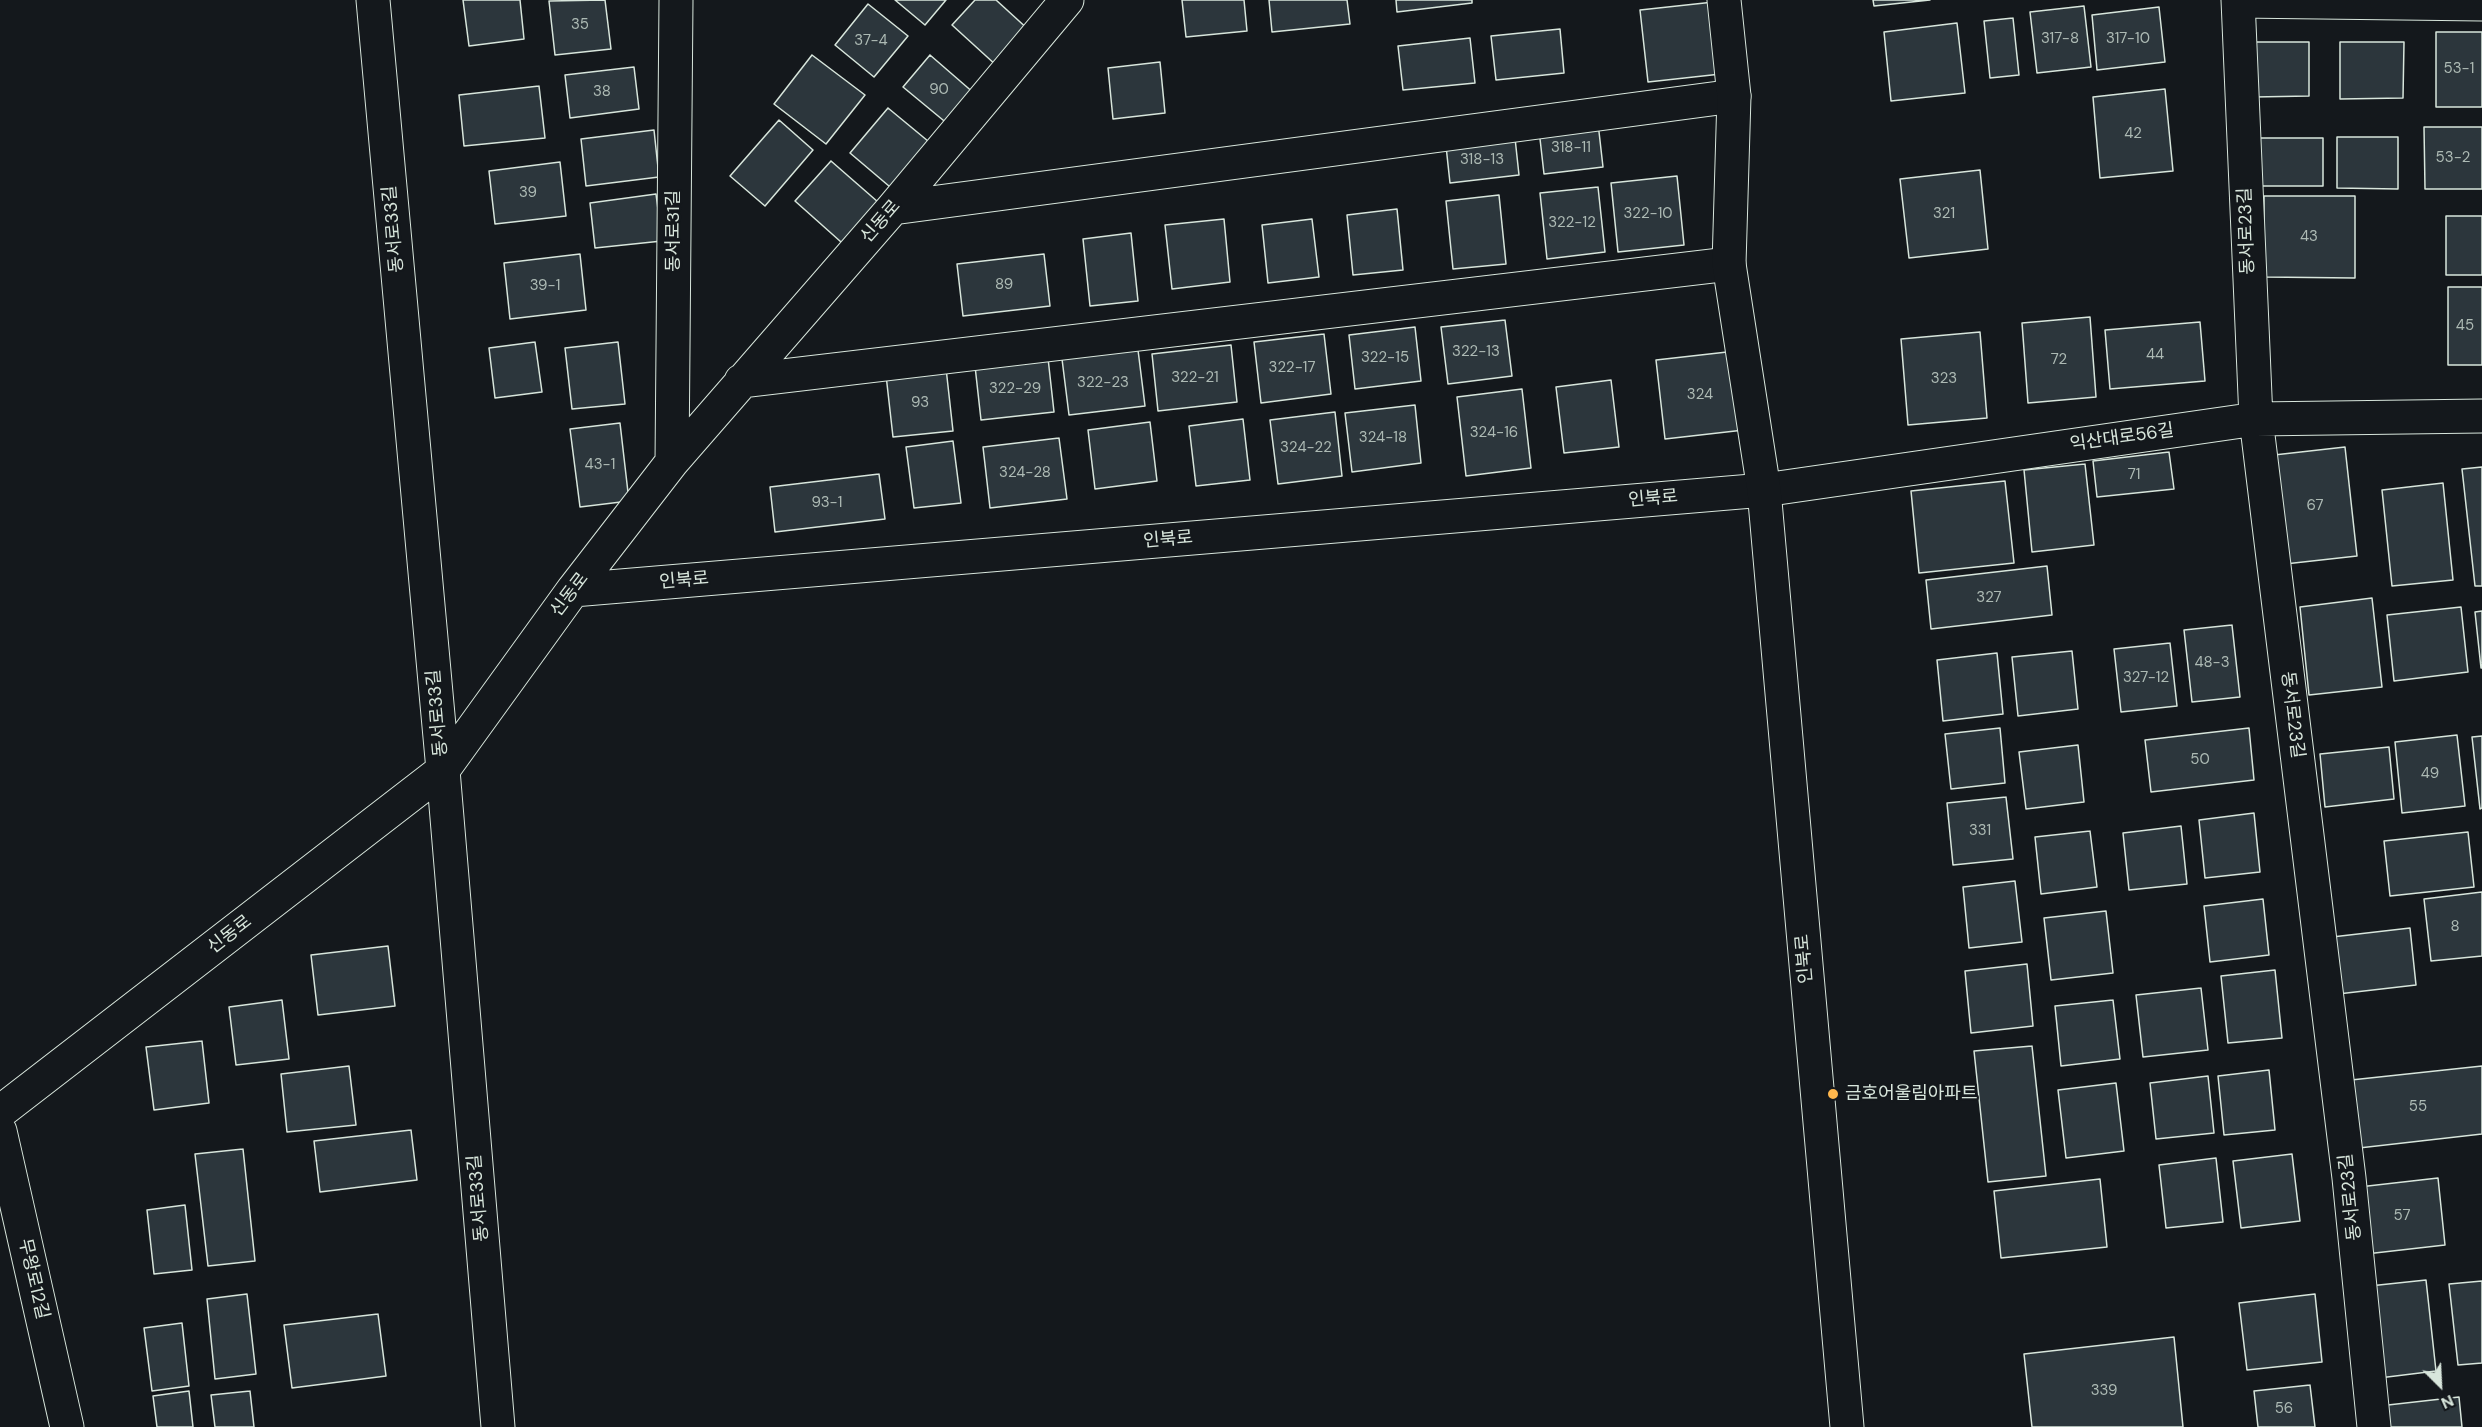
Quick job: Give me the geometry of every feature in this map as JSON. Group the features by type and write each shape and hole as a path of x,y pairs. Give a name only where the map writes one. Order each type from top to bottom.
{"street":[{"name":"동서로33길","path":"373,0 443,770 498,1427"},
{"name":"동서로31길","path":"672,462 676,0"},
{"name":"신동로","path":"0,1112 443,770 573,590 672,462 893,208 1067,0"},
{"name":"인북로","path":"1724,0 1734,96 1729,264 1764,490 1847,1427"},
{"path":"2238,1 2482,4"},
{"name":"동서로23길","path":"2238,1 2256,419 2349,1178 2374,1427"},
{"path":"893,208 1734,96"},
{"path":"741,381 1729,264"},
{"name":"익산대로56길","path":"1764,490 2256,419 2482,416"},
{"name":"인북로","path":"573,590 1764,490"},
{"name":"무왕로12길","path":"0,1131 67,1427"}],"building":[{"path":"463,0 520,0 524,39 469,46"},
{"path":"605,0 611,49 555,55 549,1"},
{"path":"895,0 946,0 925,25"},
{"path":"975,0 996,0 1030,31 997,66 952,25"},
{"path":"1182,0 1244,0 1247,31 1186,37"},
{"path":"1269,0 1347,0 1350,24 1272,32"},
{"path":"1396,0 1472,0 1472,3 1397,12"},
{"path":"1873,0 1930,0 1874,6"},
{"path":"1723,1 1730,73 1648,82 1640,10"},
{"path":"868,4 908,36 874,77 835,45"},
{"path":"2084,6 2091,67 2037,73 2030,12"},
{"path":"2159,7 2165,62 2097,70 2092,15"},
{"path":"2013,18 2019,75 1990,78 1984,21"},
{"path":"1957,23 1965,93 1891,101 1884,32"},
{"path":"1560,29 1564,73 1496,80 1491,36"},
{"path":"2436,32 2482,32 2482,107 2436,107"},
{"path":"1470,38 1475,83 1403,90 1398,46"},
{"path":"2254,42 2309,42 2309,96 2254,97"},
{"path":"2340,42 2404,42 2403,98 2340,99"},
{"path":"812,55 865,95 826,144 774,104"},
{"path":"930,55 975,94 949,125 903,87"},
{"path":"1160,62 1165,113 1113,119 1108,68"},
{"path":"634,67 639,109 570,118 565,75"},
{"path":"539,86 545,138 464,146 459,95"},
{"path":"2165,89 2173,171 2100,178 2093,97"},
{"path":"888,108 934,146 896,192 850,153"},
{"path":"779,120 813,150 765,206 730,176"},
{"path":"1598,123 1603,167 1544,174 1539,130"},
{"path":"2424,127 2482,127 2482,189 2425,189"},
{"path":"654,130 659,177 586,186 581,139"},
{"path":"2337,137 2398,137 2398,189 2337,188"},
{"path":"1515,138 1519,175 1450,183 1446,146"},
{"path":"2249,138 2323,138 2323,186 2249,186"},
{"path":"831,161 886,209 850,250 795,201"},
{"path":"560,162 566,216 495,224 489,171"},
{"path":"1980,170 1988,249 1909,258 1900,179"},
{"path":"1677,176 1684,245 1618,252 1611,183"},
{"path":"1598,187 1605,252 1547,259 1540,193"},
{"path":"656,194 662,241 595,248 590,203"},
{"path":"1499,195 1506,264 1453,269 1446,201"},
{"path":"2264,196 2355,196 2355,278 2264,277"},
{"path":"1397,209 1403,270 1353,275 1347,215"},
{"path":"2446,216 2482,216 2482,275 2446,275"},
{"path":"1224,219 1230,282 1172,289 1165,225"},
{"path":"1312,219 1319,277 1268,283 1262,225"},
{"path":"1131,233 1138,301 1090,306 1083,239"},
{"path":"580,254 586,310 510,319 504,263"},
{"path":"1044,254 1050,306 963,316 957,264"},
{"path":"2448,287 2482,287 2482,365 2448,365"},
{"path":"2090,317 2096,397 2028,403 2022,323"},
{"path":"1505,320 1512,376 1448,384 1441,327"},
{"path":"2200,322 2205,381 2110,389 2105,330"},
{"path":"1415,327 1421,381 1355,389 1349,335"},
{"path":"1980,332 1987,418 1908,425 1901,339"},
{"path":"1324,334 1331,394 1261,403 1254,342"},
{"path":"535,342 542,392 495,398 489,348"},
{"path":"618,342 625,404 572,409 565,348"},
{"path":"1231,345 1237,402 1158,411 1152,354"},
{"path":"1138,350 1145,406 1069,415 1062,359"},
{"path":"1736,351 1744,430 1665,439 1656,360"},
{"path":"1048,358 1054,412 981,420 975,366"},
{"path":"946,368 953,431 893,437 886,375"},
{"path":"1611,380 1619,447 1564,453 1556,387"},
{"path":"1522,389 1531,468 1466,476 1457,397"},
{"path":"1415,405 1421,463 1352,472 1345,413"},
{"path":"1335,412 1342,476 1278,484 1270,420"},
{"path":"1243,419 1250,480 1196,486 1189,426"},
{"path":"1150,422 1157,481 1095,489 1088,430"},
{"path":"620,423 629,501 580,507 570,429"},
{"path":"1059,438 1067,499 990,508 983,447"},
{"path":"953,441 961,503 914,508 906,447"},
{"path":"2345,447 2357,556 2285,564 2274,455"},
{"path":"2169,452 2174,489 2097,497 2093,461"},
{"path":"2085,464 2094,545 2032,552 2024,470"},
{"path":"2482,467 2482,586 2475,586 2462,469"},
{"path":"879,474 885,519 775,532 770,487"},
{"path":"2005,481 2014,563 1919,573 1911,491"},
{"path":"2443,483 2453,580 2392,586 2382,490"},
{"path":"2047,566 2052,615 1931,629 1926,580"},
{"path":"2372,598 2382,687 2309,695 2300,607"},
{"path":"2461,607 2468,672 2394,681 2387,615"},
{"path":"2482,611 2482,668 2481,668 2475,612"},
{"path":"2232,625 2240,697 2192,702 2184,630"},
{"path":"2170,643 2177,706 2121,712 2114,649"},
{"path":"2072,651 2078,709 2018,716 2012,657"},
{"path":"1997,653 2003,714 1943,721 1937,660"},
{"path":"2000,728 2005,783 1951,789 1945,734"},
{"path":"2249,728 2254,780 2151,792 2145,740"},
{"path":"2457,735 2465,806 2402,813 2395,742"},
{"path":"2482,736 2482,808 2480,809 2472,737"},
{"path":"2078,745 2084,802 2026,809 2019,752"},
{"path":"2389,747 2394,799 2325,807 2320,754"},
{"path":"2006,797 2013,859 1953,865 1947,803"},
{"path":"2254,813 2260,872 2205,878 2199,820"},
{"path":"2181,826 2187,884 2129,890 2123,833"},
{"path":"2090,831 2097,887 2041,894 2035,837"},
{"path":"2468,832 2474,887 2390,896 2384,841"},
{"path":"2015,881 2022,942 1969,948 1963,887"},
{"path":"2482,892 2482,956 2431,961 2424,899"},
{"path":"2263,899 2269,955 2210,962 2204,906"},
{"path":"2106,911 2113,973 2051,980 2044,918"},
{"path":"2410,928 2416,985 2338,994 2332,937"},
{"path":"388,946 395,1006 318,1015 311,955"},
{"path":"2027,964 2033,1026 1971,1033 1965,971"},
{"path":"2275,970 2282,1038 2228,1043 2221,976"},
{"path":"2201,988 2208,1050 2143,1057 2136,995"},
{"path":"282,1000 289,1059 236,1065 229,1007"},
{"path":"2113,1000 2120,1059 2061,1066 2055,1006"},
{"path":"202,1041 209,1103 154,1110 146,1047"},
{"path":"2032,1046 2046,1176 1988,1182 1974,1051"},
{"path":"349,1066 356,1125 287,1132 281,1074"},
{"path":"2482,1066 2482,1134 2359,1148 2351,1080"},
{"path":"2269,1070 2275,1130 2224,1135 2218,1076"},
{"path":"2208,1076 2214,1133 2156,1139 2150,1083"},
{"path":"2116,1083 2124,1151 2066,1158 2058,1090"},
{"path":"411,1130 417,1180 320,1192 314,1141"},
{"path":"243,1149 255,1261 208,1266 195,1154"},
{"path":"2292,1154 2300,1221 2241,1228 2233,1161"},
{"path":"2216,1158 2223,1222 2166,1228 2159,1165"},
{"path":"2438,1178 2445,1245 2366,1254 2359,1187"},
{"path":"2100,1179 2107,1247 2001,1258 1994,1191"},
{"path":"185,1205 192,1270 154,1274 147,1210"},
{"path":"2426,1280 2436,1371 2371,1379 2360,1287"},
{"path":"2482,1281 2482,1363 2458,1365 2449,1284"},
{"path":"247,1294 256,1374 215,1379 207,1299"},
{"path":"2315,1294 2322,1362 2247,1370 2239,1303"},
{"path":"378,1314 386,1376 292,1388 284,1325"},
{"path":"182,1323 189,1386 152,1391 144,1328"},
{"path":"2174,1337 2183,1427 2032,1427 2024,1354"},
{"path":"2310,1385 2315,1427 2258,1427 2254,1391"},
{"path":"189,1391 193,1427 157,1427 153,1396"},
{"path":"250,1391 254,1427 215,1427 211,1395"},
{"path":"2459,1397 2462,1427 2382,1427 2379,1406"}],"place":[{"name":"금호어울림아파트","path":"1833,1094"}]}
